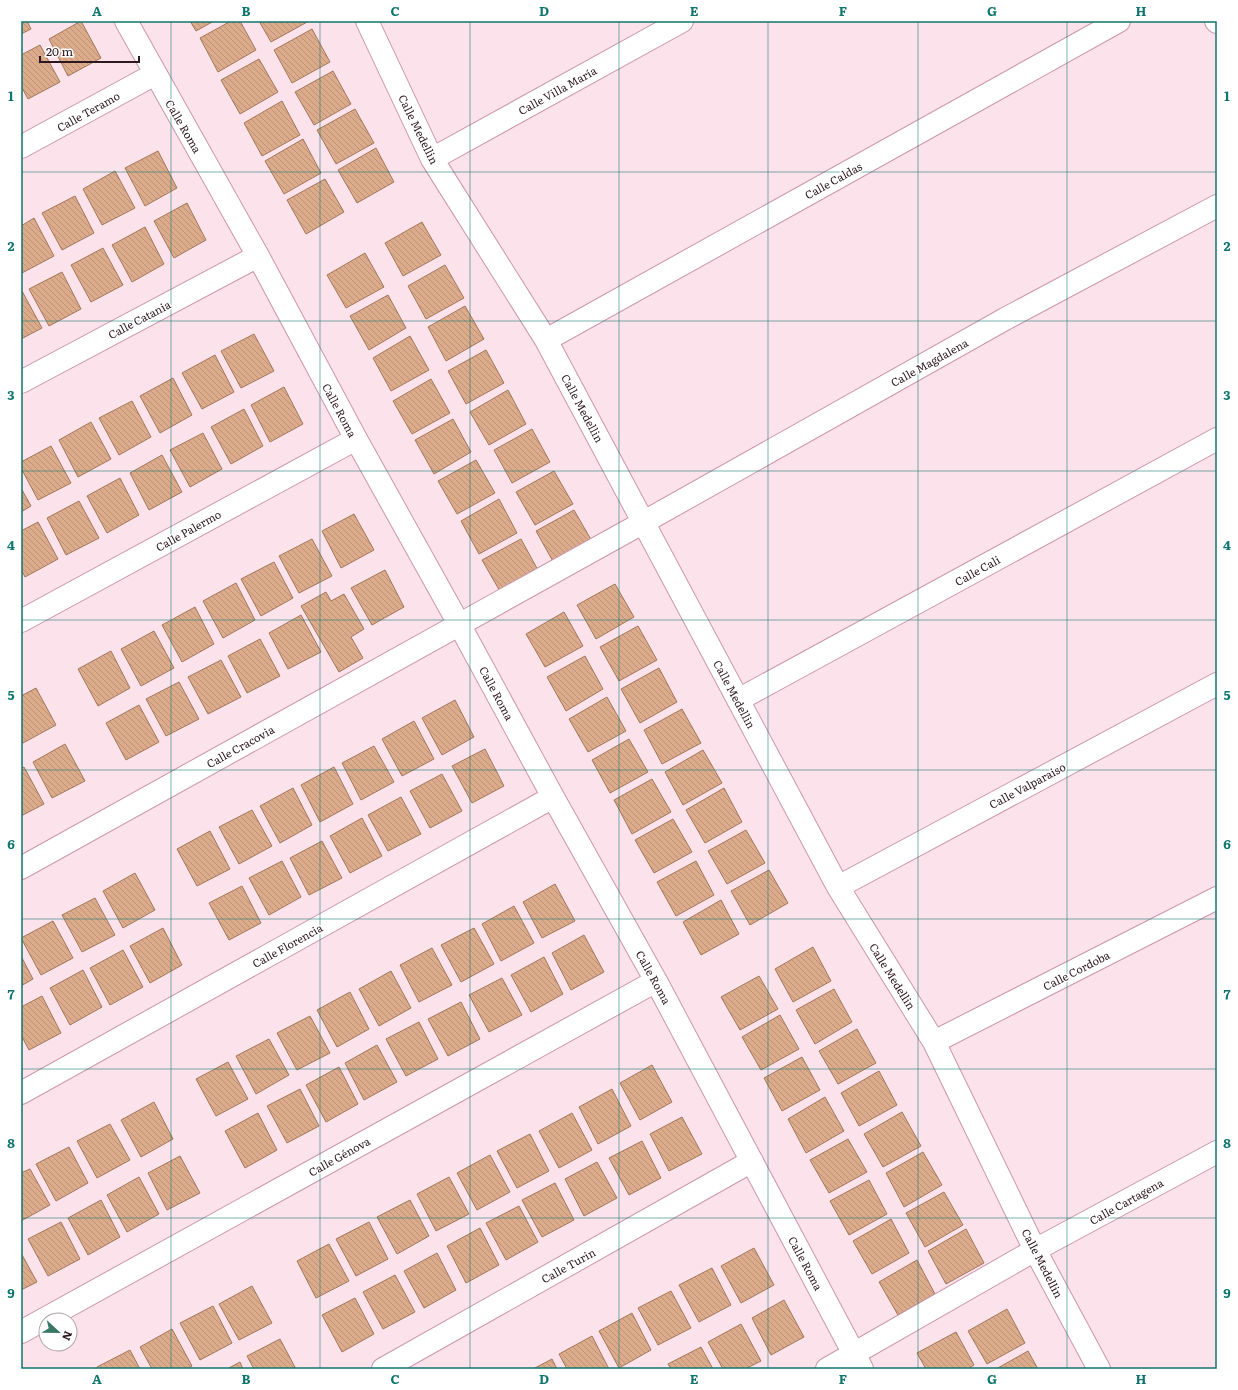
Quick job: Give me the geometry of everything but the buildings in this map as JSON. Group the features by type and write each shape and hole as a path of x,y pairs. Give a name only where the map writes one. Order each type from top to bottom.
{"street":[{"name":"Calle Roma","path":"126,21 258,256 356,439 459,624 553,798 656,981 858,1362"},
{"name":"Calle Medellin","path":"367,21 432,159 546,340 838,887 934,1042 1035,1250 1098,1369"},
{"name":"Calle Villa María","path":"432,159 682,21"},
{"name":"Calle Caldas","path":"546,340 1119,21"},
{"name":"Calle Teramo","path":"21,147 155,74"},
{"name":"Calle Magdalena","path":"459,624 644,522 1004,319 1217,206"},
{"name":"Calle Catania","path":"21,382 258,256"},
{"name":"Calle Palermo","path":"21,621 356,439"},
{"name":"Calle Cali","path":"738,700 1217,439"},
{"name":"Calle Cracovia","path":"21,868 459,624"},
{"name":"Calle Valparaiso","path":"838,887 1217,684"},
{"name":"Calle Florencia","path":"21,1093 553,798"},
{"name":"Calle Cordoba","path":"934,1042 1217,898"},
{"name":"Calle Génova","path":"21,1332 656,981"},
{"name":"Calle Cartagena","path":"827,1369 858,1362 1035,1250 1217,1152"},
{"name":"Calle Turin","path":"383,1369 752,1161"}]}
